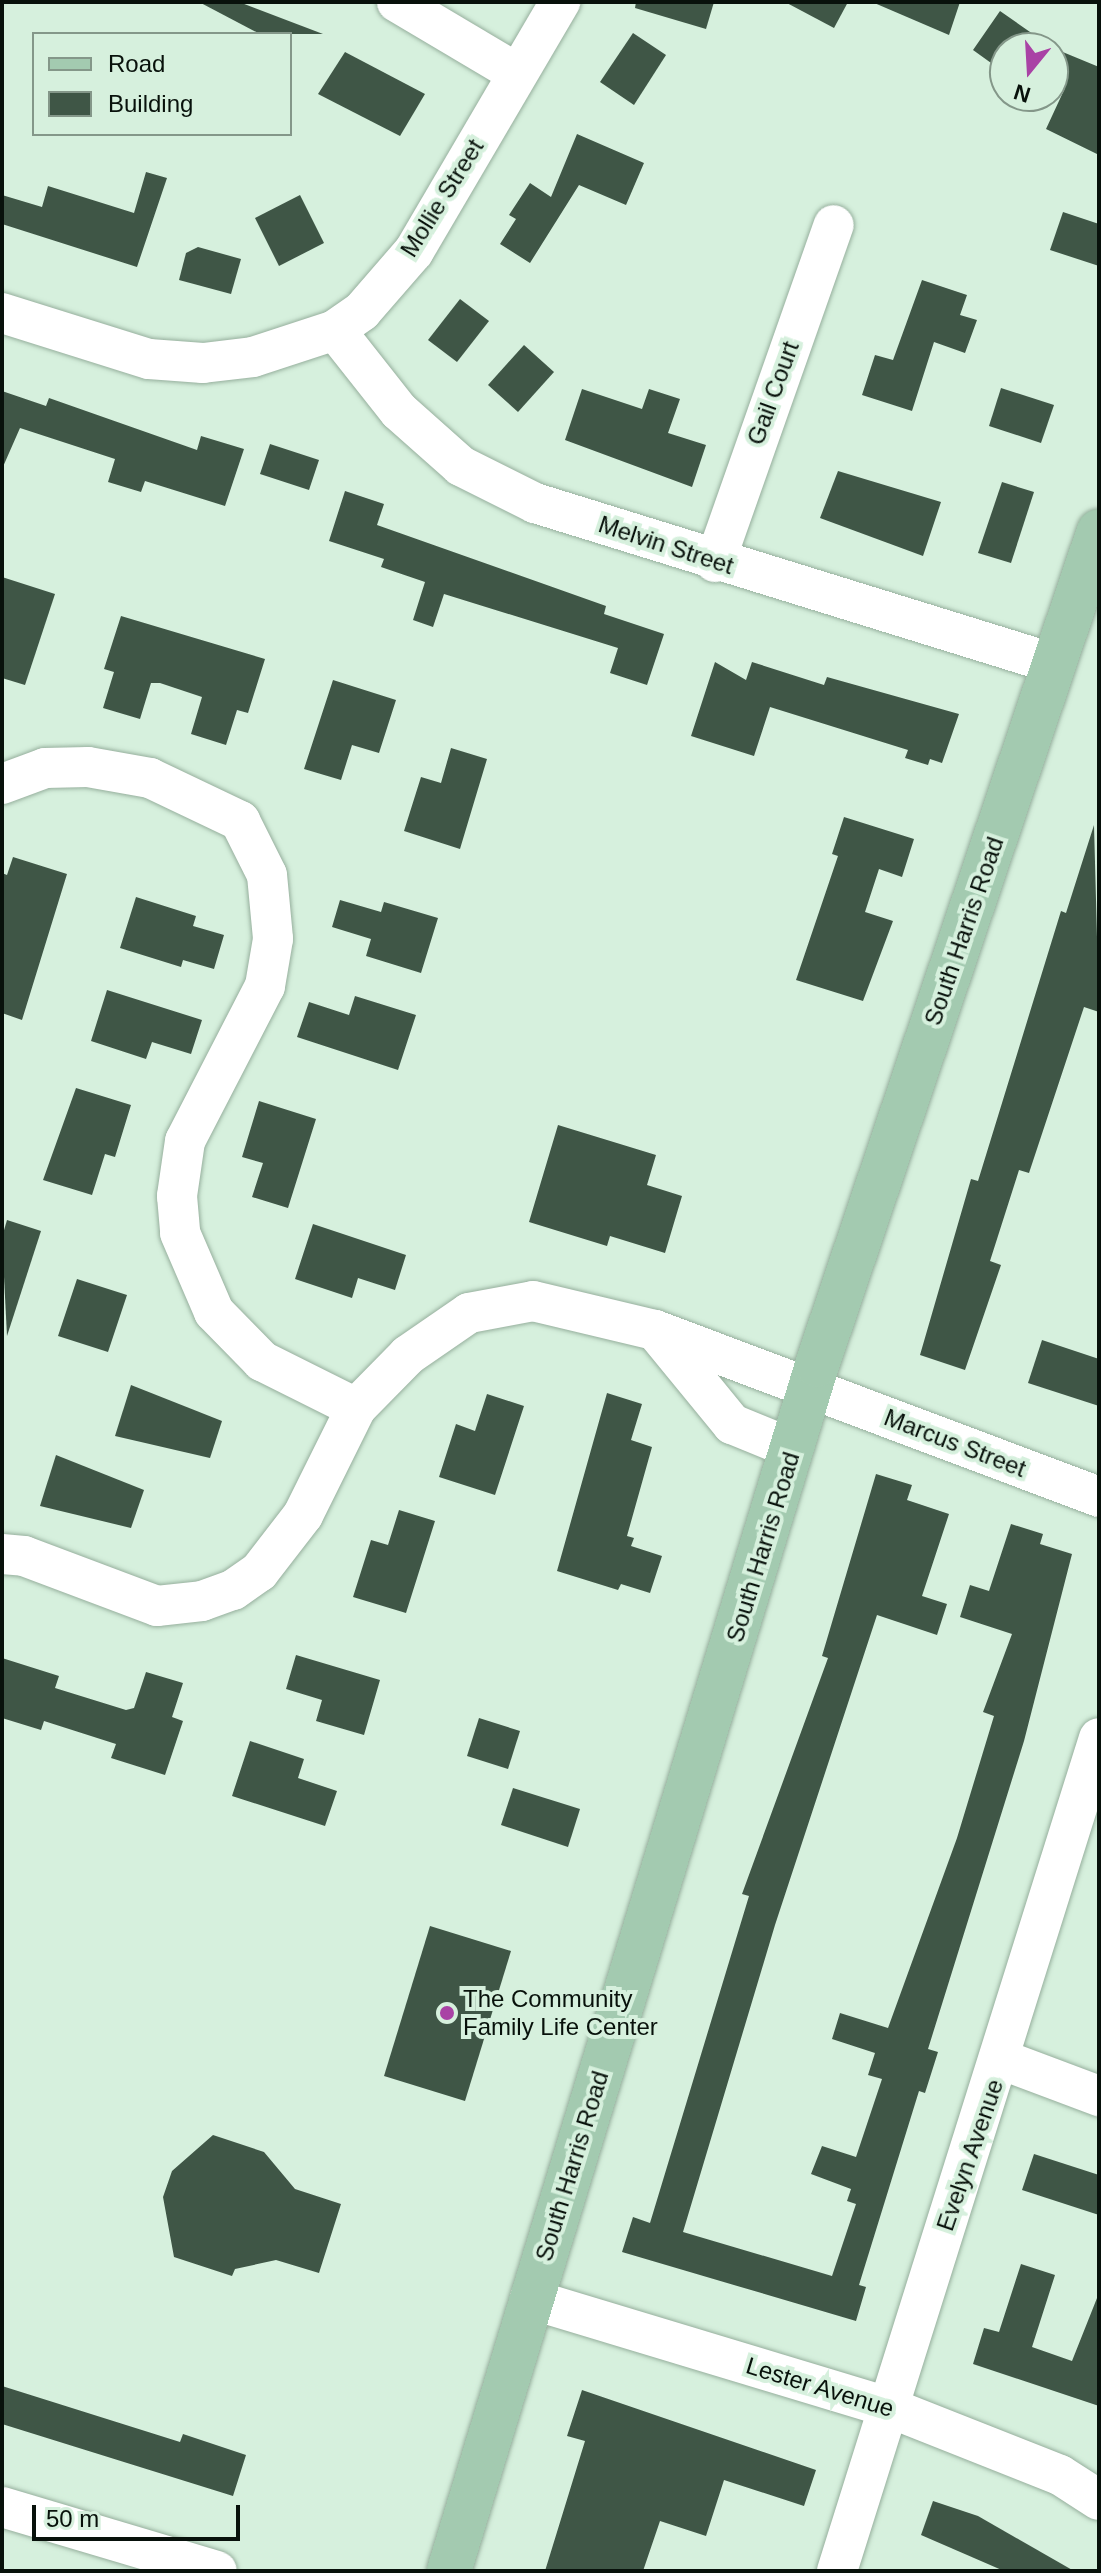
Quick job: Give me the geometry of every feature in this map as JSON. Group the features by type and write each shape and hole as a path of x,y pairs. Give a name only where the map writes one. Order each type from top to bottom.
{"main road":[{"name":"South Harris Road","path":"449,2571 810,1390 1098,538"}],"street":[{"path":"397,2 515,72"},
{"name":"Mollie Street","path":"2,313 149,359 203,363 253,357 335,330 362,311 414,251 515,72 560,2"},
{"name":"Gail Court","path":"715,562 834,225"},
{"name":"Melvin Street","path":"335,330 399,411 461,466 535,503 715,562 1055,664"},
{"path":"2,784 45,768 88,767 150,778 240,821 267,875 273,939 265,986 185,1141 180,1233 214,1312 262,1361 356,1408"},
{"name":"Marcus Street","path":"2,1554 24,1556 157,1606 202,1601 233,1590 259,1572 303,1515 356,1408 427,1340 496,1305 561,1303 655,1330 1099,1497"},
{"path":"655,1330 732,1424 793,1449"},
{"name":"Evelyn Avenue","path":"837,2571 1003,2060 1099,1738"},
{"path":"1003,2060 1099,2096"},
{"name":"Lester Avenue","path":"530,2299 888,2407 1033,2463 1099,2500"},
{"path":"2,2507 217,2571"}],"building":[{"path":"199,2 239,2 323,34 292,32 256,32"},
{"path":"636,2 714,2 706,29 635,8"},
{"path":"785,2 848,2 834,28"},
{"path":"872,2 960,2 949,35"},
{"path":"1000,11 1030,32 989,32 989,62 973,50"},
{"path":"633,33 666,55 634,105 600,82"},
{"path":"345,52 425,94 400,136 318,94"},
{"path":"1069,55 1099,67 1099,155 1046,129 1054,112 1069,112"},
{"path":"577,134 644,163 626,205 579,185 530,263 500,244 516,219 509,215 530,183 551,197"},
{"path":"146,172 167,178 137,267 2,224 2,195 42,207 48,186 134,213"},
{"path":"300,195 324,243 279,266 255,218"},
{"path":"1063,212 1099,224 1099,266 1050,250"},
{"path":"198,247 241,259 231,294 179,280 186,253"},
{"path":"922,280 967,295 960,315 977,320 965,353 934,342 912,411 862,395 875,355 893,360"},
{"path":"460,299 489,321 457,362 428,340"},
{"path":"524,345 554,372 518,412 488,385"},
{"path":"1001,388 1054,405 1041,443 989,426"},
{"path":"582,389 642,409 649,389 680,399 668,433 706,445 692,487 565,440"},
{"path":"2,391 46,406 49,398 197,450 201,436 244,449 225,506 145,481 141,492 108,482 115,459 20,428 2,469"},
{"path":"270,444 319,460 309,490 260,474"},
{"path":"838,471 941,502 923,556 820,518"},
{"path":"1002,482 1034,492 1011,563 978,553"},
{"path":"345,491 384,504 377,525 606,606 604,614 664,634 647,685 610,673 618,648 444,594 433,627 413,620 425,582 381,567 384,559 329,541"},
{"path":"2,577 55,594 25,685 2,678"},
{"path":"121,616 265,659 248,713 237,710 226,745 191,734 202,697 160,683 151,683 140,719 103,708 114,672 104,669"},
{"path":"715,662 746,680 752,662 824,685 827,677 959,714 942,763 930,759 928,765 905,758 908,750 770,707 754,756 691,736"},
{"path":"333,680 396,700 379,753 352,745 341,780 304,769"},
{"path":"451,748 487,759 460,849 404,831 421,777 441,783"},
{"path":"844,817 914,839 902,877 879,869 865,912 893,921 863,1001 796,980 838,856 832,854"},
{"path":"1094,825 1099,1012 1084,1007 1029,1173 1019,1170 990,1261 1001,1265 965,1370 920,1355 971,1179 978,1181 1061,911 1066,913"},
{"path":"13,857 67,874 22,1020 2,1013 2,873 7,875"},
{"path":"136,897 196,916 193,926 224,935 214,969 183,960 181,967 120,948"},
{"path":"340,900 381,912 384,902 438,918 421,973 366,956 371,939 332,927"},
{"path":"107,990 202,1020 191,1054 152,1042 146,1059 91,1041"},
{"path":"355,996 416,1015 398,1070 297,1037 309,1002 349,1015"},
{"path":"76,1088 131,1105 115,1157 105,1154 92,1195 43,1180"},
{"path":"259,1101 316,1119 288,1208 252,1197 263,1163 242,1157"},
{"path":"558,1125 656,1155 647,1185 682,1196 665,1253 610,1236 607,1246 529,1222"},
{"path":"7,1220 41,1231 7,1336 2,1237"},
{"path":"313,1224 406,1255 395,1290 358,1278 352,1298 295,1279"},
{"path":"77,1279 127,1295 108,1352 58,1336"},
{"path":"1042,1340 1099,1359 1099,1406 1028,1383"},
{"path":"131,1385 222,1421 210,1458 115,1436"},
{"path":"607,1393 642,1404 631,1440 652,1447 627,1536 634,1538 631,1546 662,1556 650,1593 621,1584 618,1590 557,1571"},
{"path":"487,1394 524,1406 495,1495 439,1477 456,1424 475,1431"},
{"path":"56,1455 144,1490 131,1528 40,1506"},
{"path":"876,1474 912,1485 907,1500 949,1514 922,1596 947,1604 937,1635 877,1615 775,1925 683,2232 832,2276 856,2204 847,2201 851,2189 811,2174 822,2146 856,2157 882,2079 868,2075 875,2053 832,2039 840,2013 888,2028 957,1838 994,1716 983,1712 1012,1634 960,1617 970,1585 989,1591 1011,1524 1043,1534 1040,1544 1072,1554 1024,1741 928,2049 938,2052 925,2093 919,2091 859,2285 866,2287 856,2321 622,2252 633,2217 650,2223 749,1896 742,1894 828,1658 822,1656"},
{"path":"399,1510 435,1521 406,1613 353,1597 371,1540 388,1545"},
{"path":"296,1655 380,1680 364,1735 316,1721 322,1700 286,1689"},
{"path":"2,1658 59,1676 55,1688 126,1710 134,1708 146,1672 183,1683 172,1717 183,1721 165,1775 111,1758 116,1744 44,1721 41,1730 2,1718"},
{"path":"479,1718 520,1731 508,1769 467,1756"},
{"path":"250,1741 304,1759 298,1778 337,1791 325,1826 232,1796"},
{"path":"513,1788 580,1809 568,1847 501,1825"},
{"name":"The Community Family Life Center","path":"430,1926 511,1951 465,2101 384,2076"},
{"path":"213,2135 264,2152 295,2189 341,2204 319,2273 276,2260 235,2269 232,2276 174,2257 163,2197 172,2171"},
{"path":"1034,2154 1099,2175 1099,2215 1022,2190"},
{"path":"1021,2264 1055,2275 1032,2347 1072,2361 1099,2293 1099,2406 973,2364 984,2328 999,2332"},
{"path":"2,2386 180,2442 183,2434 246,2455 233,2496 2,2424"},
{"path":"582,2390 816,2470 804,2506 724,2480 706,2536 660,2521 643,2571 545,2571 585,2441 567,2436"},
{"path":"933,2501 978,2516 1074,2571 1004,2571 921,2535"}],"place":[{"name":"The Community Family Life Center","path":"447,2013"}]}
